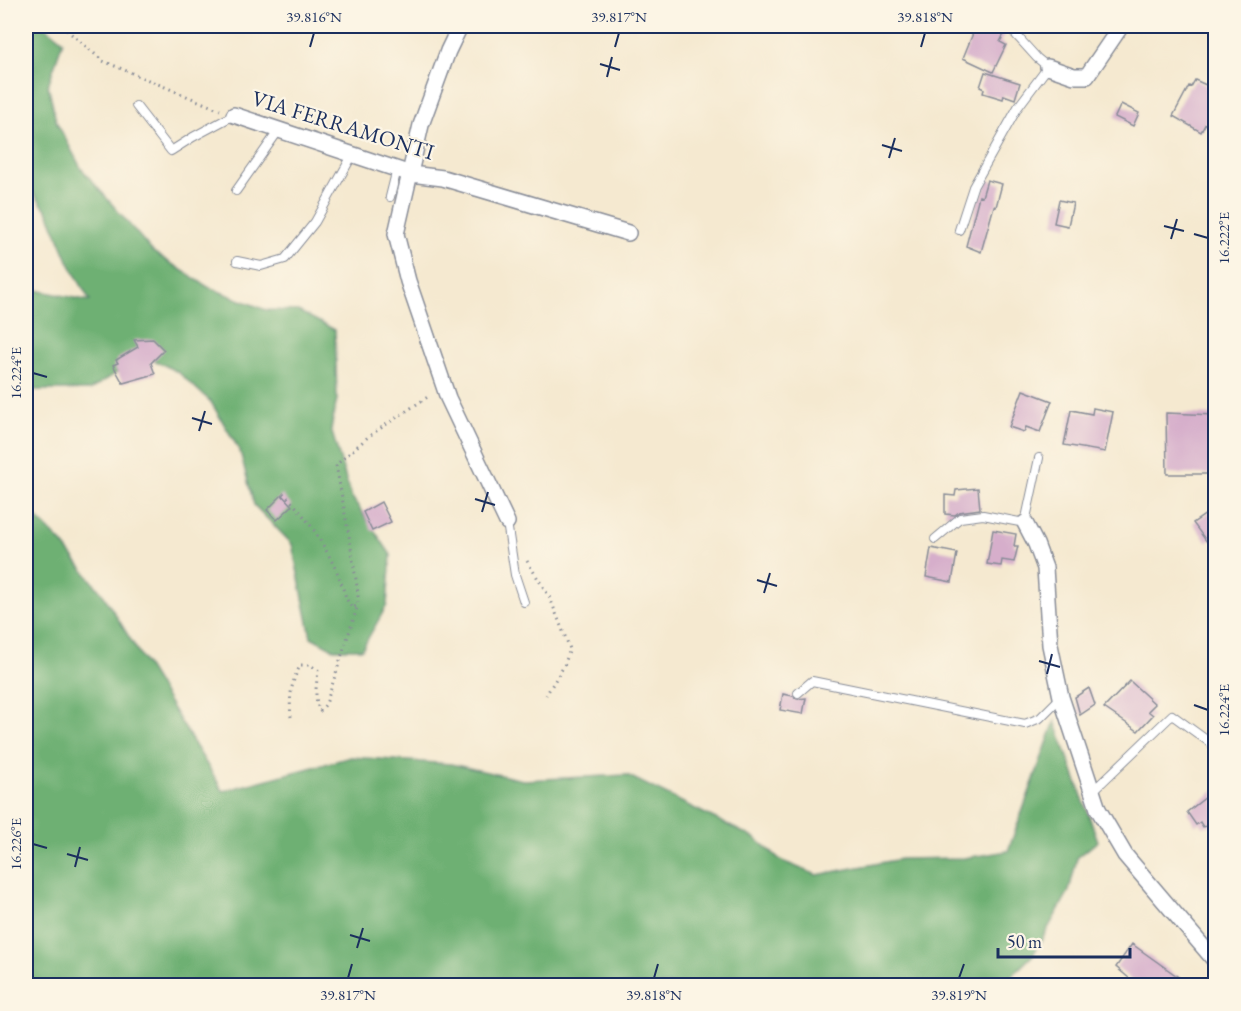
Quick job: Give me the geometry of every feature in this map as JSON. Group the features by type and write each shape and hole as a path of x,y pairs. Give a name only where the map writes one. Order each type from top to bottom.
{"street":[{"path":"460,26 448,51 404,171 396,234 408,281 444,387 507,522"},
{"path":"1048,67 1074,76 1087,76 1121,26"},
{"name":"VIA FERRAMONTI","path":"234,115 404,171 443,178 628,233"},
{"path":"1025,523 1045,568 1050,645 1061,697 1098,809 1125,855 1215,962"}],"lane":[{"path":"959,230 974,188 1018,107 1048,67 1008,26"},
{"path":"136,106 171,151 193,136 234,115"},
{"path":"236,191 279,130"},
{"path":"237,261 261,266 285,259 315,222 353,154"},
{"path":"390,198 404,171"},
{"path":"935,539 960,518 983,515 1025,523 1039,458"},
{"path":"507,522 515,575 524,602"},
{"path":"798,693 812,681 1025,724 1040,718 1061,697"},
{"path":"1093,791 1172,715 1215,747"}],"path":[{"name":"VIA FERRAMONTI","path":"62,26 103,61 234,115"},
{"path":"291,717 290,704 295,675 301,665 310,665 318,670 316,694 320,711 326,704 358,605 350,541 336,465 369,436 444,387"},
{"path":"283,493 311,525 328,554 340,579 345,599 352,608 358,605"},
{"path":"523,555 550,598 570,649 564,666 546,695"}],"green space":[{"path":"26,26 44,26 63,41 48,85 56,121 81,168 153,252 208,287 266,310 298,311 335,330 337,399 331,429 351,496 391,555 387,605 362,649 333,649 311,637 292,544 254,505 240,451 211,402 178,372 144,355 90,390 34,390 26,364 26,288 90,301 69,263 48,212 26,184"},
{"path":"26,507 62,543 104,596 223,791 351,757 451,764 523,780 627,775 756,839 782,861 817,875 901,859 964,858 1008,851 1055,721 1098,841 1077,858 1069,891 1033,955 1002,985 26,985"}],"building":[{"path":"976,26 998,26 1004,34 1000,42 1006,45 993,72 963,58"},
{"path":"985,72 1020,83 1015,99 1004,95 1003,99 983,93 984,89 980,87"},
{"path":"1195,80 1215,89 1215,106 1201,132 1173,116 1189,86 1191,87"},
{"path":"1121,104 1139,113 1133,126 1115,117"},
{"path":"987,180 1002,184 981,252 966,246 979,196 982,197"},
{"path":"1059,200 1073,203 1068,226 1054,223"},
{"path":"153,339 164,350 151,363 155,374 123,383 113,365 118,363 116,360 138,347 134,340"},
{"path":"1023,390 1052,401 1040,432 1026,427 1024,432 1009,427"},
{"path":"1093,408 1113,412 1105,452 1064,445 1071,410 1092,414"},
{"path":"1166,413 1215,415 1215,474 1167,474"},
{"path":"978,488 980,509 959,512 955,515 945,514 945,495 955,496 956,490"},
{"path":"282,495 292,506 277,520 267,510"},
{"path":"381,502 391,522 372,531 363,512"},
{"path":"1215,508 1215,536 1207,542 1193,523"},
{"path":"993,530 1016,534 1014,546 1018,546 1014,562 1002,560 1001,566 987,564"},
{"path":"931,548 957,553 952,582 926,577"},
{"path":"1130,681 1155,704 1148,711 1153,715 1138,731 1104,708"},
{"path":"1089,688 1095,705 1080,715 1075,697"},
{"path":"783,694 797,699 806,698 803,714 780,710"},
{"path":"1215,790 1215,824 1203,827 1200,822 1196,825 1187,812"},
{"path":"1132,944 1191,986 1142,986 1130,979 1116,967"}]}
